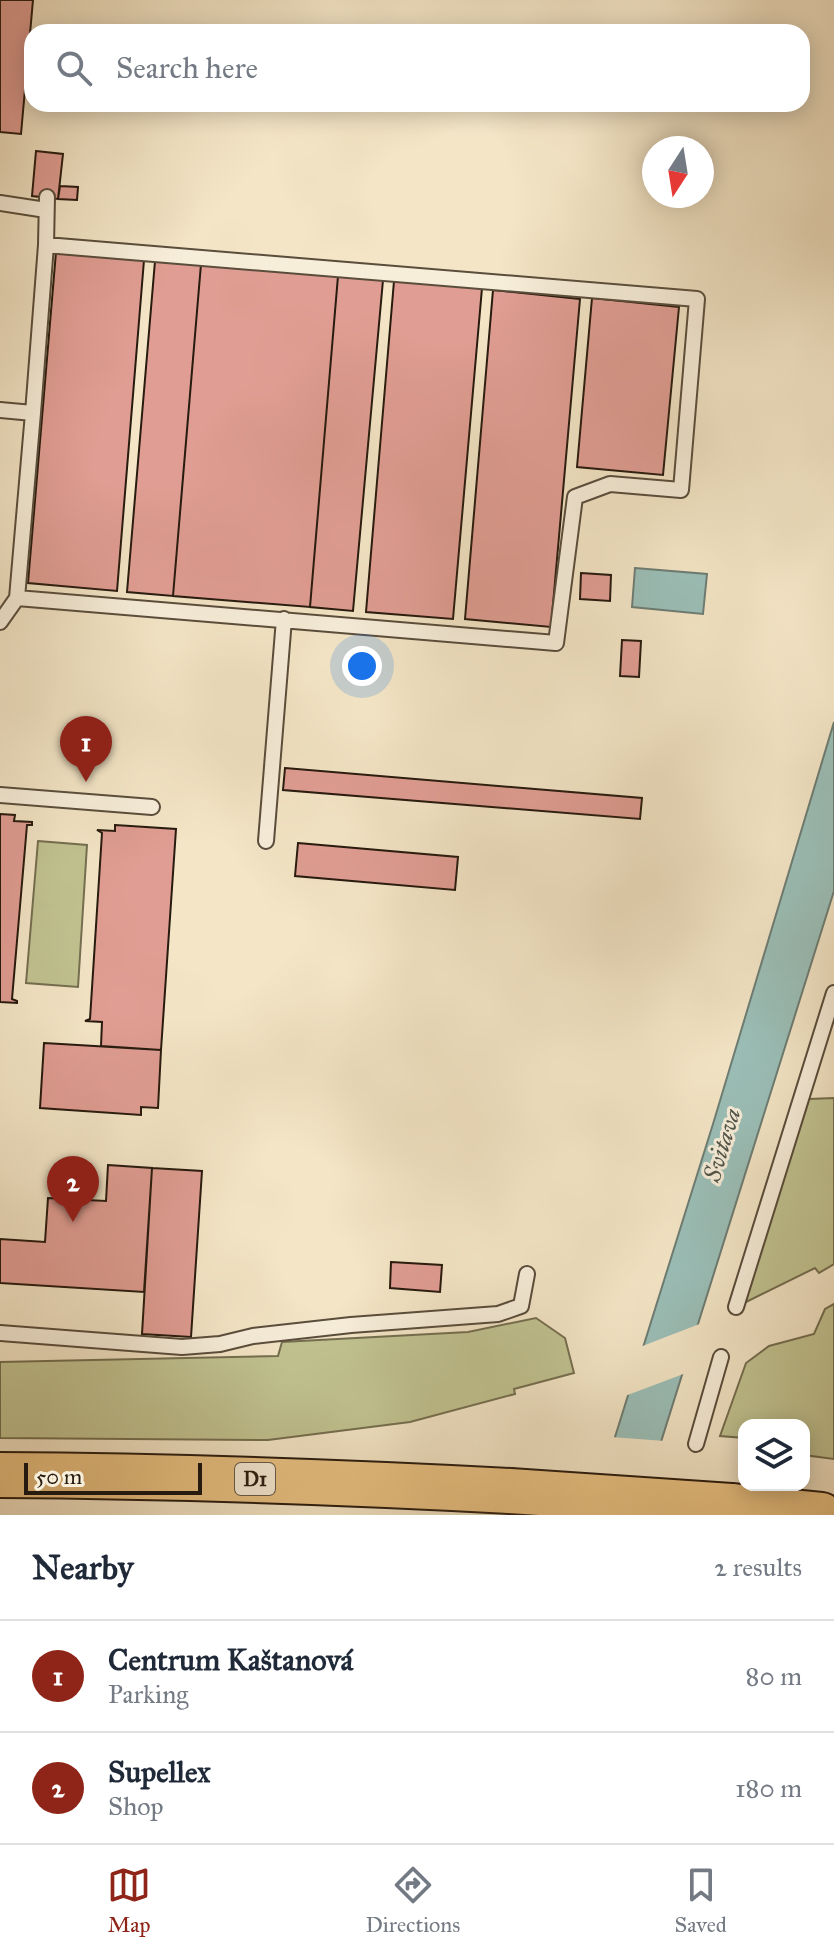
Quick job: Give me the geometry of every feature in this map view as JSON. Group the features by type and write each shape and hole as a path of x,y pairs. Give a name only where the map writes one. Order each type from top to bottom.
{"highway":[{"name":"D1","path":"0,1475 306,1480 731,1506 821,1515"}],"lane":[{"path":"0,203 47,204 17,598 0,622"},
{"path":"17,598 556,643 575,497 610,484 681,490 697,299 46,245"},
{"path":"0,410 33,413"},
{"path":"266,841 284,619"},
{"path":"0,795 152,807"},
{"path":"736,1307 834,993"},
{"path":"0,1333 182,1347 338,1327 498,1314 521,1306 527,1274"},
{"path":"696,1444 721,1357"}],"green space":[{"path":"38,841 87,845 78,987 26,983"},
{"path":"834,1098 834,1264 819,1273 815,1268 744,1303 809,1099"},
{"path":"834,1304 834,1459 810,1456 810,1419 738,1419 738,1438 720,1436 746,1363 769,1346 814,1334 825,1309"},
{"path":"536,1318 565,1338 574,1373 514,1389 515,1394 410,1422 268,1440 0,1438 0,1362 278,1356 282,1342 468,1332"}],"water":[{"path":"635,568 707,574 703,614 632,607"},
{"name":"Svitava","path":"834,722 834,891 638,1515 615,1437"}],"pier":[{"path":"702,1323 686,1373 625,1396 640,1347"},
{"path":"611,1437 665,1441 642,1515 587,1515"}],"building":[{"path":"0,0 33,0 31,24 24,24 21,134 0,132"},
{"path":"36,151 63,154 58,199 32,196"},
{"path":"60,186 78,187 77,200 58,199"},
{"path":"56,252 144,260 117,591 28,583"},
{"path":"155,261 201,264 173,596 127,592"},
{"path":"201,264 338,276 310,607 173,596"},
{"path":"338,276 383,280 353,611 310,607"},
{"path":"394,281 482,288 453,619 366,612"},
{"path":"493,290 580,299 551,627 465,619"},
{"path":"592,298 679,307 663,475 577,467"},
{"path":"581,573 611,575 610,601 580,599"},
{"path":"622,640 641,641 639,677 620,676"},
{"path":"285,768 642,798 640,819 283,790"},
{"path":"0,814 15,815 14,821 32,822 32,825 27,825 12,999 17,1003 0,1002"},
{"path":"115,825 176,829 161,1050 101,1046 102,1022 85,1021 90,1019 102,833 97,830 115,831"},
{"path":"298,843 458,857 455,890 295,876"},
{"path":"44,1043 161,1050 158,1108 141,1107 141,1115 40,1108"},
{"path":"108,1165 152,1168 144,1292 0,1283 0,1239 45,1242 48,1198 106,1201"},
{"path":"152,1168 202,1171 191,1337 142,1334"},
{"path":"391,1262 442,1265 440,1292 390,1288"}],"place":[{"name":"Centrum Kaštanová","path":"86,782"},
{"name":"Supellex","path":"73,1222"}]}
